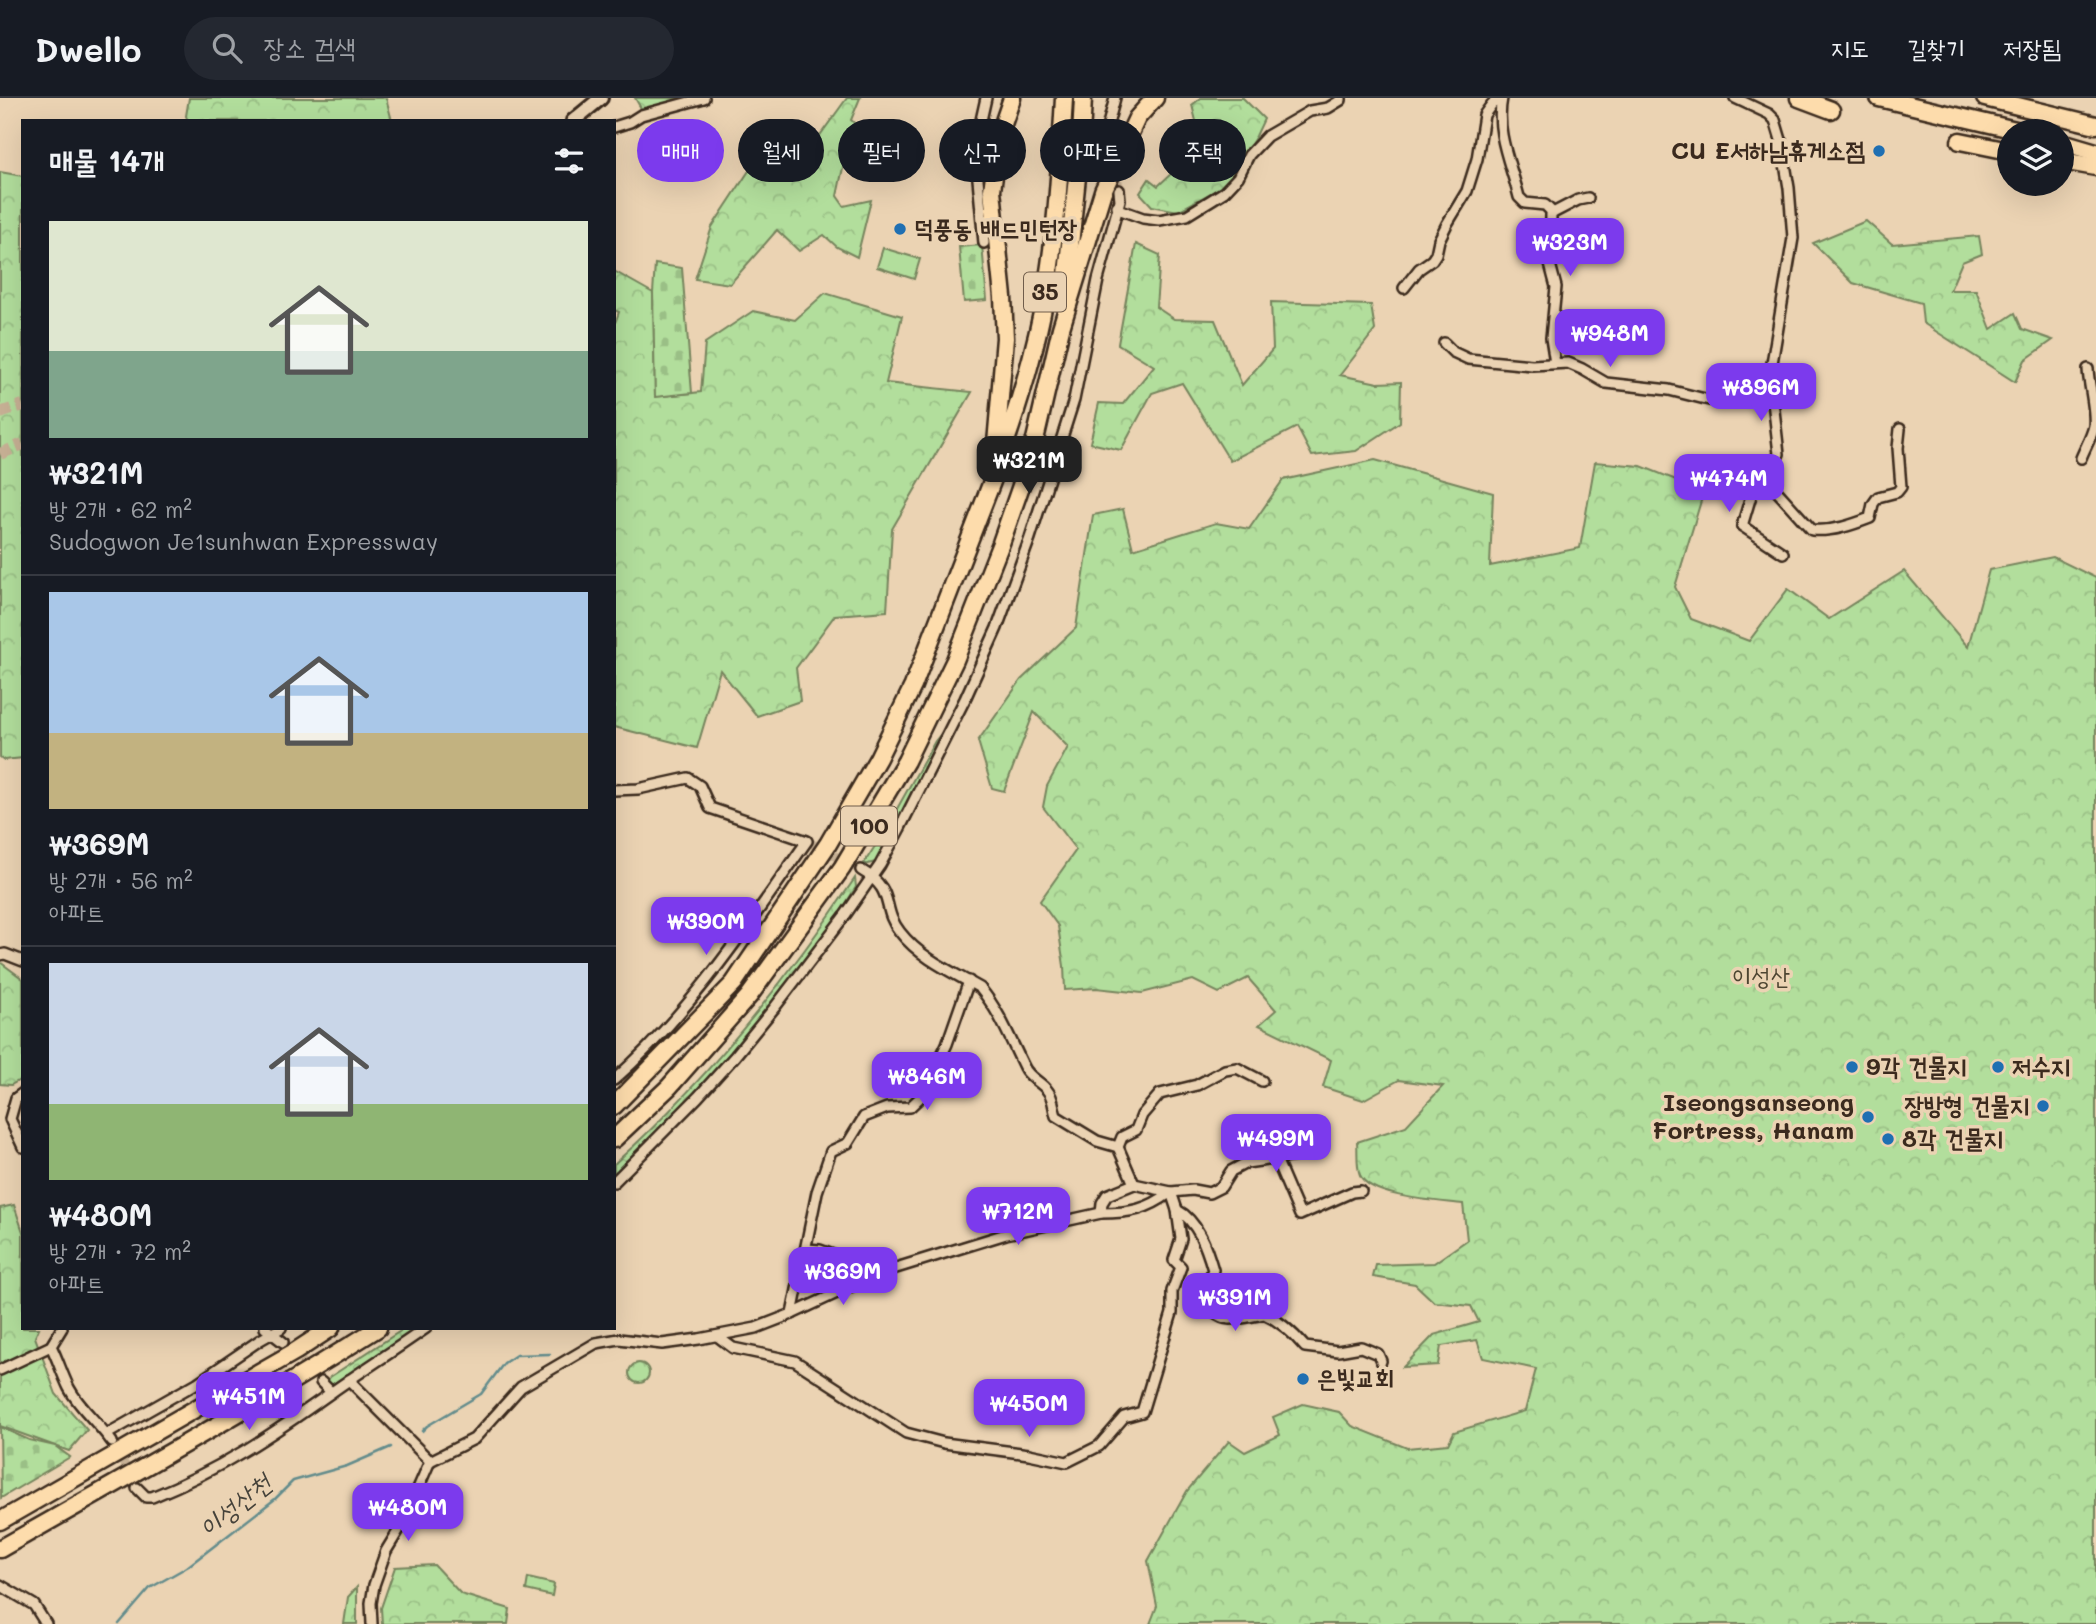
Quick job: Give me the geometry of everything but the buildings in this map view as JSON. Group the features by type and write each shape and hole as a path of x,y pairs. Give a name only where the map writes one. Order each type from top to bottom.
{"highway":[{"name":"100","path":"616,1104 734,983 828,844 878,758 913,686 993,479 1005,338 992,190 1000,133 1012,98"},
{"name":"35","path":"993,479 1019,405 1042,311 1053,240 1064,98"},
{"name":"35","path":"1061,328 1073,235 1083,98"},
{"name":"100","path":"616,1137 669,1087 749,996 846,862 906,761 955,660 1031,457 1061,328 1103,191 1137,118 1155,98"},
{"path":"1799,98 1830,110"},
{"path":"1880,98 1997,125"},
{"path":"1889,98 1909,104"},
{"path":"1985,98 2096,125"},
{"path":"1960,141 1997,149"},
{"path":"2074,146 2096,152"},
{"path":"2074,163 2096,167"},
{"path":"0,1521 328,1330"},
{"path":"0,1549 313,1370 375,1330"}],"main road":[{"path":"576,119 601,98"}],"street":[{"path":"616,126 641,115 704,98"},
{"path":"984,243 975,147 986,98"},
{"path":"1110,119 1115,98"},
{"path":"1116,205 1143,218 1159,220 1187,215 1224,192 1267,136 1310,111 1328,108 1341,98"},
{"path":"1735,98 1757,107 1775,120 1789,188 1792,250 1770,375 1779,454 1768,474 1769,479 1812,530 1821,531 1870,518 1873,504 1878,497 1897,492 1901,487 1898,448 1900,429"},
{"path":"1502,99 1499,109 1501,135 1519,197 1525,203 1545,205 1553,213"},
{"path":"1404,288 1436,254 1439,240 1467,191 1477,159 1484,115 1492,104 1502,99"},
{"path":"616,1180 735,1056 830,937 892,843 965,699 997,628 1018,572 1074,400 1098,280 1116,205 1121,200 1119,190"},
{"path":"1555,363 1551,338 1556,287 1550,264 1551,214 1578,200 1588,198"},
{"path":"1444,343 1453,352 1468,359 1532,365 1568,363 1606,383 1669,390 1709,400 1745,386 1771,385"},
{"path":"2081,458 2094,426 2088,369"},
{"path":"1768,474 1763,473 1756,479 1742,526 1783,552"},
{"path":"616,790 638,789 688,778 700,786 710,808 807,841 727,955 695,995 639,1059 616,1078"},
{"path":"861,870 881,885 897,929 914,948 980,988 996,1010 1024,1069 1050,1094 1056,1116 1097,1141 1118,1147"},
{"path":"0,955 21,960"},
{"path":"792,1314 817,1192 831,1151 848,1143 864,1117 887,1108 910,1107 930,1088 968,981"},
{"path":"1134,1184 1118,1147 1122,1137 1136,1130 1142,1115 1160,1094 1197,1085 1225,1070 1237,1068 1262,1081"},
{"path":"21,1094 16,1098 10,1119 21,1143"},
{"path":"1101,1213 1102,1203 1107,1195 1134,1184 1171,1192 1209,1193 1222,1187 1231,1171 1246,1163 1310,1151"},
{"path":"1276,1159 1300,1215 1360,1191"},
{"path":"717,1336 733,1348 795,1361 906,1433 944,1443 1029,1454 1067,1462 1098,1446 1124,1418 1142,1412 1172,1313 1172,1291 1181,1267 1174,1260 1181,1239 1177,1210 1171,1192"},
{"path":"372,1624 370,1603 386,1551 403,1523 430,1461 483,1432 521,1387 596,1343 619,1339 662,1344 755,1328 880,1273 1006,1234 1101,1213 1128,1213 1155,1205 1171,1192"},
{"path":"1177,1210 1186,1215 1204,1244 1213,1270 1206,1292 1208,1304 1217,1314 1227,1319 1264,1314 1272,1317 1297,1337 1305,1347 1338,1351 1360,1347 1378,1354 1381,1361"},
{"path":"806,1249 820,1250 880,1273"},
{"path":"0,1370 51,1346 61,1330"},
{"path":"137,1488 146,1497 152,1497 197,1478 276,1432 423,1330"},
{"path":"51,1346 69,1387 84,1410 109,1438 197,1382 268,1331 283,1342"},
{"path":"349,1380 430,1461"},
{"path":"321,1382 331,1392"},
{"path":"0,1585 34,1605 46,1624"}],"green space":[{"path":"189,98 386,98 391,119 187,119"},
{"path":"635,98 685,98 642,110"},
{"path":"847,98 860,98 851,119 838,119 840,182 837,196 844,206 871,200 857,257 837,247 824,235 799,251 777,230 730,284 695,279 712,227 742,182 824,182 824,130"},
{"path":"1201,98 1243,98 1264,119 1246,152 1246,119 1196,119 1192,105"},
{"path":"0,172 21,176 21,758 4,760 0,757"},
{"path":"1149,179 1158,186 1162,182 1228,182 1178,211 1152,206 1140,193"},
{"path":"1866,221 1892,244 1979,236 1982,254 1962,262 1950,290 1976,290 1991,329 2015,313 2022,329 2053,340 2025,360 2015,382 1923,323 1921,303 1853,283 1813,243"},
{"path":"1136,244 1160,255 1156,307 1174,319 1215,320 1242,385 1273,349 1271,302 1371,305 1375,330 1340,375 1378,383 1401,382 1400,422 1356,451 1312,456 1297,427 1230,461 1182,383 1152,393 1121,450 1090,443 1099,403 1123,404 1154,366 1118,344"},
{"path":"982,245 987,300 964,302 959,247"},
{"path":"883,248 920,259 914,279 877,267"},
{"path":"655,264 682,268 692,393 655,397"},
{"path":"616,272 653,293 655,397 701,392 705,343 753,311 795,320 825,293 902,316 886,383 972,392 892,529 887,611 835,615 796,668 800,701 757,716 720,670 697,748 616,728 616,320 619,312 616,311"},
{"name":"이성산","path":"1375,460 1493,493 1490,566 1580,548 1595,462 1641,466 1704,491 1675,587 1691,619 1749,641 1788,589 1829,619 1904,571 1968,647 1989,570 2053,557 2096,578 2096,1624 1150,1624 1157,1606 1148,1561 1187,1491 1229,1441 1245,1452 1280,1435 1273,1417 1303,1404 1339,1412 1352,1426 1407,1448 1448,1444 1454,1432 1525,1411 1536,1369 1483,1358 1477,1340 1441,1346 1438,1365 1403,1367 1434,1335 1479,1322 1471,1306 1434,1302 1415,1284 1373,1277 1376,1265 1434,1263 1467,1240 1463,1204 1407,1197 1377,1189 1366,1183 1358,1167 1357,1142 1406,1126 1443,1086 1399,1080 1363,1100 1323,1087 1331,1060 1259,1025 1276,1010 1248,978 1219,993 1193,980 1142,993 1096,988 1065,990 1058,926 1040,901 1076,850 1043,807 1047,786 1068,747 1034,712 1004,791 992,788 978,741 1021,680 1076,628 1093,515 1123,509 1133,549 1216,523 1249,529 1283,480"},
{"path":"941,734 882,852 876,862 863,865 935,741"},
{"path":"855,878 856,887 831,927 774,1002 712,1074 616,1174 616,1162 713,1064 773,992"},
{"path":"0,962 21,978 21,1079 11,1085 0,1084"},
{"path":"14,1205 21,1226 21,1330 38,1330 35,1337 56,1394 87,1430 69,1451 0,1426 0,1208"},
{"path":"402,1330 415,1330 333,1384 326,1384 330,1377"},
{"path":"639,1363 646,1366 649,1373 646,1380 639,1383 632,1380 629,1373 632,1366"},
{"path":"0,1427 29,1440 55,1446 70,1457 1,1498"},
{"path":"434,1565 461,1594 510,1609 508,1624 382,1624 381,1608 395,1567"},
{"path":"528,1578 554,1584 552,1596 526,1590"},
{"path":"357,1587 357,1624 344,1624 348,1597"}],"waterway":[{"name":"이성산천","path":"422,1431 481,1394 504,1363 516,1355 550,1354"},
{"name":"이성산천","path":"119,1624 150,1588 187,1567 275,1499 293,1481 347,1466 391,1447"}],"tunnel":[{"path":"1112,182 1114,201"},
{"path":"1118,182 1119,190"},
{"path":"0,413 21,406"},
{"path":"0,454 21,445"},
{"path":"807,841 861,870"},
{"path":"292,1351 321,1382"},
{"path":"116,1449 131,1477"}],"place":[{"name":"CU E서하남휴게소점","path":"1879,151"},
{"name":"덕풍동 배드민턴장","path":"900,229"},
{"name":"9각 건물지","path":"1852,1067"},
{"name":"저수지","path":"1998,1067"},
{"name":"장방형 건물지","path":"2043,1106"},
{"name":"Iseongsanseong Fortress, Hanam","path":"1868,1117"},
{"name":"8각 건물지","path":"1888,1139"},
{"name":"은빛교회","path":"1303,1379"}]}
